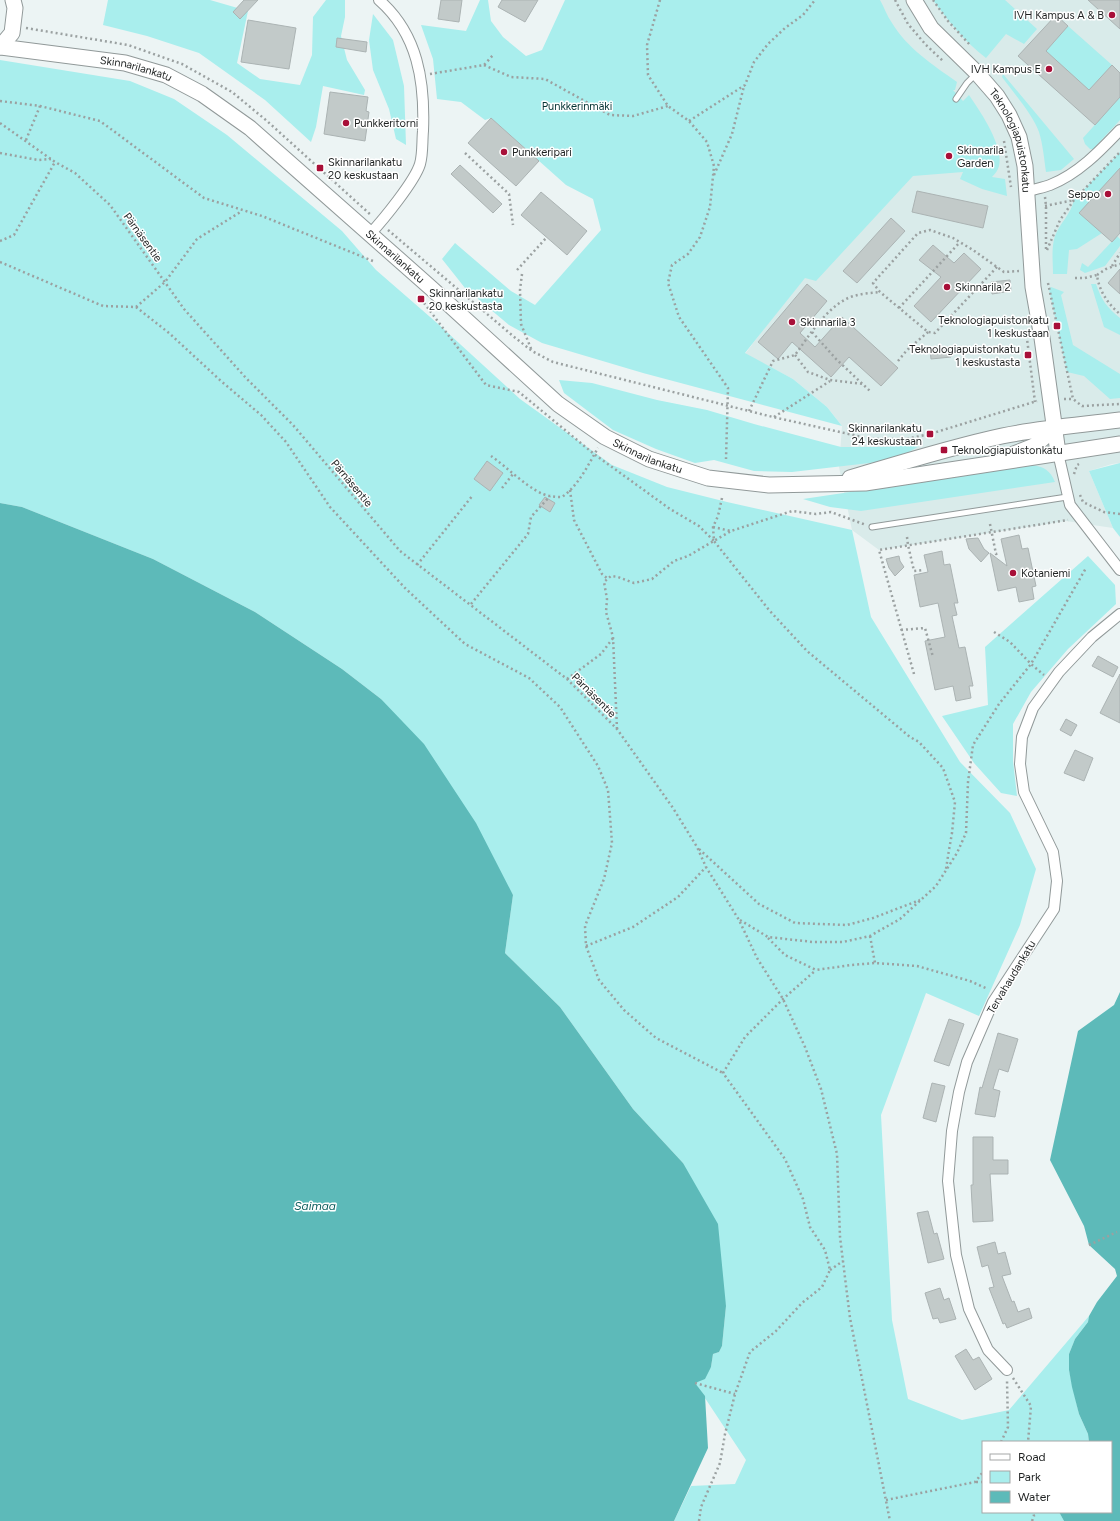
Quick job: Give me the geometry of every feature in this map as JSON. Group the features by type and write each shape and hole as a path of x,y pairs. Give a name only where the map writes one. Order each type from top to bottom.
{"main road":[{"path":"0,3 3,0"},
{"path":"0,47 12,33 15,8 13,0"},
{"name":"Teknologiapuistonkatu","path":"914,0 931,28 977,73 997,96 1009,115 1019,137 1025,166 1032,287 1042,338 1058,453"},
{"name":"Skinnarilankatu","path":"0,47 124,63 166,75 202,94 250,128 558,404 605,437 649,459 708,478 769,485 865,484 1120,444"},
{"path":"1055,428 1120,420"},
{"name":"Skinnarilankatu","path":"894,479 918,470 1016,453 1034,446 1055,428"},
{"name":"Skinnarilankatu","path":"830,484 944,450 1004,436 1055,428"}],"street":[{"path":"370,234 380,223 413,178 420,164 424,112 416,54 401,25 384,2"},
{"path":"1026,192 1051,185 1075,171 1088,162 1120,130"},
{"path":"1058,453 1070,505 1120,570"},
{"name":"Tervahaudankatu","path":"1007,1370 988,1350 969,1309 956,1255 948,1181 952,1131 967,1062 993,1002 1054,909 1057,881 1053,852 1024,792 1020,764 1022,737 1033,708 1052,682 1092,638 1120,614"}],"lane":[{"path":"956,99 967,83 977,73"},
{"path":"872,527 1067,497"}],"path":[{"path":"660,0 647,45 648,75 668,106 689,121 707,142 714,166 710,207 700,237 688,254 672,264 668,283 679,317 728,388 726,459"},
{"path":"713,179 732,134 744,85 754,62 768,44 785,28 803,16 815,0"},
{"path":"895,0 908,24 926,45 944,62"},
{"path":"484,65 494,54"},
{"path":"420,76 484,65 510,77 546,79 610,115 633,116 668,106"},
{"path":"689,121 744,85"},
{"path":"0,101 40,106 100,121 204,198 262,216 373,261"},
{"path":"26,140 40,106"},
{"name":"Pärnäsentie","path":"0,123 55,162 75,173 110,205 184,309 246,378 293,425 400,551 567,678 617,729 673,808 697,847"},
{"path":"1002,135 1005,142 1012,188"},
{"path":"1046,253 1060,220 1074,200 1120,152"},
{"path":"0,153 38,160 51,159"},
{"path":"465,153 510,194 513,225"},
{"path":"0,241 14,235 55,162"},
{"path":"1027,210 1074,200"},
{"path":"136,308 165,282 197,239 243,210"},
{"path":"997,267 935,333 928,332 880,292 874,283 918,233 930,230 953,238 960,242 997,267 1004,272 1020,271 1021,277"},
{"path":"395,235 532,351 553,362 773,417 871,439 906,439 930,434 1035,402 1025,325"},
{"path":"517,270 547,237"},
{"path":"899,308 960,242"},
{"path":"1112,267 1120,253"},
{"path":"0,262 103,306 136,308 169,333 221,381 261,415 286,442 330,507 405,588 465,644 530,678 560,707 598,766 608,790 612,843 604,879 585,926 586,946 599,980 624,1010 656,1038 723,1073 785,1159 803,1199 810,1227 824,1250 830,1270"},
{"path":"1075,278 1085,278 1097,275 1120,264"},
{"path":"522,274 520,290 521,324 532,351"},
{"path":"1097,275 1098,286 1112,307 1120,314"},
{"path":"749,411 773,361 795,355 812,332 832,310 846,299 880,292"},
{"path":"421,299 486,385 519,392 594,454 670,509 699,526 714,541 769,610 807,651 910,737 919,742 943,768 955,802 946,869"},
{"path":"812,332 836,359 870,391"},
{"path":"898,361 907,350 928,332"},
{"path":"795,355 808,372 830,380 864,384"},
{"path":"773,417 830,380"},
{"path":"1073,399 1082,406 1120,404"},
{"path":"491,456 507,467 513,474 544,495 562,497 578,481 605,437"},
{"path":"1073,476 1077,465 1084,462"},
{"path":"502,488 513,474"},
{"path":"570,490 574,520 602,574 608,579"},
{"path":"417,565 473,495"},
{"path":"471,604 528,534 531,517 550,496"},
{"path":"714,541 713,527 718,516 722,498"},
{"path":"1083,502 1104,512 1120,514"},
{"path":"617,729 613,637 606,612 607,599 604,582 611,576 634,583 652,579 674,561 688,556 732,531 792,511 816,514 831,512 872,527"},
{"path":"914,674 879,550 1080,518"},
{"path":"990,524 996,554 1000,553"},
{"path":"713,527 732,531"},
{"path":"907,537 914,571 923,570"},
{"path":"768,937 813,942 843,942 870,936 900,919 936,886 957,853 966,833 968,782 973,745 999,704 1031,664 1086,568"},
{"path":"901,630 925,628 933,657"},
{"path":"994,632 1010,642 1031,664 1052,682"},
{"path":"567,678 601,654 613,637"},
{"path":"697,847 759,904 795,923 847,925 874,918 922,900"},
{"path":"697,847 706,867 739,920 757,958 783,999 805,1047 821,1089 837,1154 840,1230 850,1318 890,1521"},
{"path":"586,946 632,927 646,919 678,897 706,867"},
{"path":"739,920 768,937 785,955 816,970"},
{"path":"870,936 875,963"},
{"path":"723,1073 745,1037 783,999 816,970 875,963 917,966 970,981 998,994"},
{"path":"1089,1245 1117,1232"},
{"path":"699,1521 701,1507 720,1463 725,1434 735,1394 750,1352 776,1331 802,1303 822,1287 830,1270 843,1261"},
{"path":"1001,1441 1008,1427 1007,1370"},
{"path":"1007,1370 1030,1406 1028,1441"},
{"path":"695,1383 735,1394"},
{"path":"975,1482 982,1473"},
{"path":"886,1500 975,1482 982,1482"}],"shaded area":[{"path":"775,0 1120,0 1120,463 1089,471 1113,528 1066,521 879,550 852,530 839,467 842,426 827,407 793,379 745,354 788,297"}],"green space":[{"path":"108,0 210,0 248,11 237,63 260,79 300,85 312,55 313,17 326,0 345,0 345,17 341,36 347,60 365,90 364,95 323,86 316,127 311,142 265,100 199,53 147,36 103,25"},
{"name":"Punkkerinmäki","path":"480,0 488,0 491,21 503,37 526,56 542,50 565,0 880,0 890,20 905,40 921,56 957,82 955,90 953,90 963,101 969,95 979,110 995,139 1000,158 999,166 992,177 1005,179 1007,196 982,189 960,179 963,172 913,176 816,281 805,278 745,353 793,379 827,407 842,426 643,373 542,343 509,325 465,288 442,259 455,243 511,291 535,305 601,230 593,199 566,185 491,118 485,120 461,102 437,99 433,59 421,25 466,31"},
{"path":"933,0 1005,0 1037,29 1024,44 1006,34 986,58 958,31"},
{"path":"373,14 393,40 404,86 406,145 396,139 389,109 373,70 369,40"},
{"path":"1068,26 1112,65 1089,90 1046,51"},
{"path":"0,60 130,81 174,99 227,135 342,231 376,270 437,323 520,399 612,465 667,487 852,530 871,617 960,762 1010,813 1036,869 1020,925 979,1016 926,993 881,1115 892,1320 908,1399 962,1420 1009,1410 1089,1316 1088,1322 1075,1339 1069,1354 1069,1370 1079,1414 1088,1434 1089,1441 982,1441 982,1513 1060,1513 1064,1521 674,1521 691,1486 735,1484 746,1460 695,1383 711,1367 713,1354 719,1352 722,1346 726,1306 683,1163 633,1109 560,1007 505,953 513,895 381,699 342,669 255,612 153,559 22,507 0,503"},
{"path":"1003,74 1074,159 1061,170 1046,172 1042,142 1036,125 1028,111 1002,77"},
{"path":"1120,97 1120,120 1093,149 1090,149 1085,144 1083,138"},
{"path":"1120,152 1120,174 1079,213 1102,233 1077,249 1069,250 1067,274 1053,274 1053,250 1055,236 1073,205 1074,200"},
{"path":"1117,236 1120,239 1120,246 1105,266 1085,273 1080,270 1082,263 1088,267"},
{"path":"1091,284 1096,284 1105,303 1111,311 1120,318 1120,335 1104,327"},
{"path":"1051,287 1064,292 1061,295 1073,345 1120,374 1120,398 1110,399 1084,376 1067,372 1049,289"},
{"path":"559,380 592,383 657,400 707,410 841,447 921,445 909,452 878,462 792,472 754,471 714,460 695,463 656,449 613,430 564,393"},
{"path":"1120,463 1120,537 1113,528 1089,471"},
{"path":"1032,465 1046,470 1055,482 861,511 830,507 803,499"},
{"path":"1088,556 1115,585 1116,604 1068,649 1031,692 1013,724 1013,761 1017,796 1001,793 974,763 942,716 988,705 985,647"}],"water":[{"name":"Saimaa","path":"0,503 22,507 153,559 255,612 342,669 381,699 424,744 476,823 513,895 505,953 560,1007 633,1109 683,1163 718,1224 726,1306 722,1346 719,1352 713,1354 711,1367 705,1379 695,1383 705,1396 708,1448 674,1521 0,1521"},
{"path":"1120,992 1120,1521 1064,1521 1060,1513 1112,1513 1112,1441 1089,1441 1088,1434 1079,1414 1072,1387 1069,1370 1069,1354 1075,1339 1088,1322 1089,1316 1097,1302 1117,1276 1115,1269 1089,1245 1084,1226 1050,1160 1078,1031 1114,1005"}],"building":[{"path":"244,0 258,0 240,19 233,12"},
{"path":"441,0 462,0 459,22 438,19"},
{"path":"502,0 538,0 525,22 498,7"},
{"name":"IVH Kampus A & B","path":"1088,0 1120,0 1120,29"},
{"name":"IVH Kampus E","path":"1056,15 1068,26 1046,51 1089,90 1112,65 1120,73 1120,97 1095,125 1018,56"},
{"path":"248,20 296,28 289,69 241,62"},
{"path":"337,38 367,42 366,52 336,47"},
{"name":"Punkkeritorni","path":"330,92 368,97 366,111 369,112 365,141 324,134"},
{"name":"Punkkeripari","path":"491,118 539,161 516,186 468,143"},
{"path":"460,165 502,204 493,213 451,174"},
{"name":"Seppo","path":"1120,168 1120,233 1112,242 1079,213"},
{"path":"917,191 988,206 983,228 912,212"},
{"path":"541,192 587,231 567,255 521,215"},
{"path":"891,218 905,231 857,283 843,271"},
{"name":"Skinnarila 2","path":"933,245 954,263 964,253 981,269 931,322 914,306 941,277 919,260"},
{"path":"1120,269 1120,294 1108,283"},
{"path":"1010,280 1011,291 992,294 991,282"},
{"path":"807,284 827,301 800,333 815,347 842,317 898,368 881,386 849,357 831,377 792,342 778,359 758,342"},
{"path":"950,347 951,357 931,359 930,349"},
{"path":"487,461 503,473 490,491 474,479"},
{"path":"545,497 555,503 550,512 539,505"},
{"name":"Kotaniemi","path":"1019,535 1022,549 1028,548 1036,586 1032,587 1034,599 1019,602 1016,587 998,591 990,553 1007,566 1001,539"},
{"path":"978,538 984,549 989,553 981,562 969,549 966,539"},
{"path":"942,551 944,565 950,564 958,603 954,603 957,615 952,616 959,648 965,647 973,686 969,686 971,698 956,701 953,686 935,690 925,641 945,637 938,603 920,607 914,575 928,572 924,555"},
{"path":"899,556 904,567 895,576 889,568 886,559"},
{"path":"1098,656 1118,667 1113,677 1092,666"},
{"path":"1120,674 1120,723 1100,713"},
{"path":"1066,719 1077,725 1071,736 1060,730"},
{"path":"1075,750 1093,758 1084,781 1064,773"},
{"path":"949,1019 964,1024 949,1066 934,1061"},
{"path":"998,1033 1018,1039 1008,1072 999,1069 993,1089 1000,1091 995,1117 975,1114 980,1087 982,1088"},
{"path":"932,1083 945,1086 936,1122 923,1118"},
{"path":"973,1137 993,1137 993,1160 1008,1160 1008,1174 990,1174 993,1221 973,1222 971,1185 973,1185"},
{"path":"928,1211 934,1234 937,1233 944,1259 928,1263 917,1213"},
{"path":"995,1242 998,1254 1005,1252 1011,1274 1002,1276 1012,1302 1014,1301 1018,1312 1029,1308 1032,1318 1007,1328 1005,1323 1003,1324 989,1288 994,1287 988,1265 982,1267 977,1247"},
{"path":"940,1288 944,1300 949,1298 956,1319 940,1323 938,1318 933,1319 925,1293"},
{"path":"966,1349 973,1360 979,1357 992,1379 975,1390 955,1356"}],"place":[{"name":"IVH Kampus A & B","path":"1112,15"},
{"name":"IVH Kampus E","path":"1049,69"},
{"name":"Punkkeritorni","path":"346,123"},
{"name":"Punkkeripari","path":"504,152"},
{"name":"Skinnarila Garden","path":"949,156"},
{"name":"Skinnarilankatu 20 keskustaan","path":"320,168"},
{"name":"Seppo","path":"1108,194"},
{"name":"Skinnarila 2","path":"947,287"},
{"name":"Skinnarilankatu 20 keskustasta","path":"421,299"},
{"name":"Skinnarila 3","path":"792,322"},
{"name":"Teknologiapuistonkatu 1 keskustaan","path":"1057,326"},
{"name":"Teknologiapuistonkatu 1 keskustasta","path":"1028,355"},
{"name":"Skinnarilankatu 24 keskustaan","path":"930,434"},
{"name":"Teknologiapuistonkatu","path":"944,450"},
{"name":"Kotaniemi","path":"1013,573"}]}
